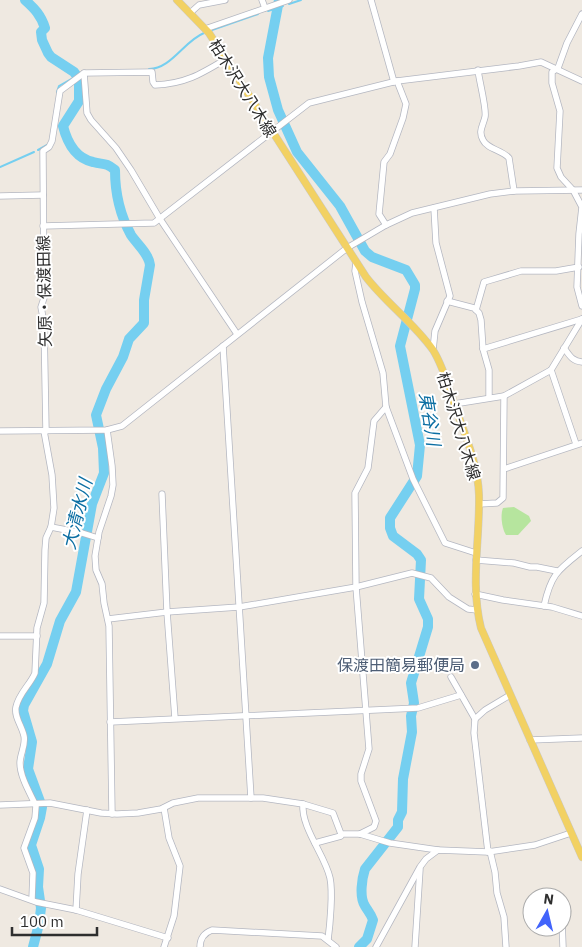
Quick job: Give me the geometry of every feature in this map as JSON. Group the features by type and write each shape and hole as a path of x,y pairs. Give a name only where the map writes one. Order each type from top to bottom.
{"main road":[{"name":"柏木沢大八木線","path":"177,0 205,29 226,59 356,263 374,287 433,350 443,371 475,464 478,480 479,504 475,594 476,610 481,628 582,857"}],"street":[{"path":"190,13 200,5 225,0"},
{"path":"262,0 267,8"},
{"path":"372,0 396,82 406,104 390,154 384,162 379,214 386,225"},
{"path":"205,29 286,1"},
{"path":"582,16 567,43 558,68 552,72 560,111 557,168 573,190 582,207 577,292 582,306"},
{"path":"226,59 194,78 156,85 153,82 152,72 83,74 87,113 91,120 116,148 160,219 237,334"},
{"path":"43,226 154,223 308,103 396,82 541,62 558,68 582,81"},
{"path":"478,70 485,116 480,126 482,139 486,144 506,154 509,158 514,191"},
{"name":"矢原・保渡田線","path":"36,803 20,769 25,739 16,715 16,708 22,690 35,673 37,636 44,602 46,538 51,527 54,508 52,475 45,431 44,322 41,306 44,298 43,151 49,147 52,141 60,91 83,74"},
{"path":"0,432 105,430 122,426 347,248 386,225 412,213 474,197 514,191 582,190"},
{"path":"0,196 43,195"},
{"path":"433,350 435,331 450,290 436,243 434,208"},
{"path":"356,263 355,271 362,302 383,373 386,406 413,479 445,543 476,556 557,571"},
{"path":"476,310 484,282 521,271 556,271 579,268"},
{"path":"447,301 474,308 482,320 483,348 490,370 489,397"},
{"path":"483,348 582,319"},
{"path":"454,404 504,396 551,370 582,319"},
{"path":"223,346 251,798"},
{"path":"564,348 572,359 582,362"},
{"path":"504,469 579,443 551,370"},
{"path":"479,504 497,502 504,498 504,396"},
{"path":"360,834 374,827 376,821 366,796 361,774 369,749 356,587 355,493 368,468 374,420 386,406"},
{"path":"105,430 112,466 113,485 98,538 95,556 96,570 102,584 108,619 111,676 112,814"},
{"path":"162,494 167,612 175,718"},
{"path":"51,527 98,538"},
{"path":"544,606 550,582 557,571 582,551"},
{"path":"108,619 239,606 356,587 405,574 416,573 431,578 460,605 476,610"},
{"path":"475,594 561,609 582,616"},
{"path":"0,636 37,636"},
{"path":"451,677 475,719 474,732 488,850 495,872 497,893 504,917 506,947"},
{"path":"110,722 418,708 461,695"},
{"path":"475,719 485,710 510,695"},
{"path":"530,740 582,738"},
{"path":"0,805 46,802 112,814 138,813 198,798 272,799 303,804 333,813 341,834"},
{"path":"32,899 33,873 24,848 37,813 36,803"},
{"path":"303,804 303,811 330,878 328,940"},
{"path":"164,808 169,838 180,866 174,916 164,947"},
{"path":"76,910 78,874 86,810"},
{"path":"315,843 340,836 341,834 360,834 390,843 438,850 488,850 535,846 571,833"},
{"path":"376,947 420,867 426,859 438,850"},
{"path":"415,947 420,867"},
{"path":"0,889 36,902 76,910 168,938"},
{"path":"200,947 201,939 208,931 212,930 322,936 336,947"}],"green space":[{"path":"514,507 529,516 531,521 518,535 506,535 503,529 502,511 503,508"}],"waterway":[{"name":"大清水川","path":"25,0 37,12 43,23 45,28 41,32 42,40 48,53 74,72 79,79 79,101 63,126 67,138 81,157 107,165 115,170 117,195 121,212 131,235 142,249 150,265 144,300 144,323 129,339 123,357 106,389 96,415 103,448 104,473 92,504 76,592 60,621 47,664 24,705 23,711 32,742 28,769 42,807 31,845 39,869 38,887 41,908 33,947"},
{"name":"東谷川","path":"279,0 268,58 269,77 278,110 297,152 340,206 365,251 372,257 406,270 415,285 400,346 420,445 417,476 390,518 390,528 393,536 417,554 421,560 419,599 428,619 428,627 411,683 414,703 411,716 412,732 403,779 402,812 398,820 398,827 365,869 362,882 362,898 373,920 367,939 359,947"},
{"path":"289,4 301,0"},
{"name":"東谷川","path":"268,11 283,6"},
{"path":"212,30 258,14"},
{"path":"149,69 157,68 171,60 190,42 204,33"},
{"path":"57,92 59,86 73,78"},
{"path":"38,150 49,144"},
{"path":"0,167 34,152"}],"place":[{"name":"保渡田簡易郵便局","path":"475,665"}]}
